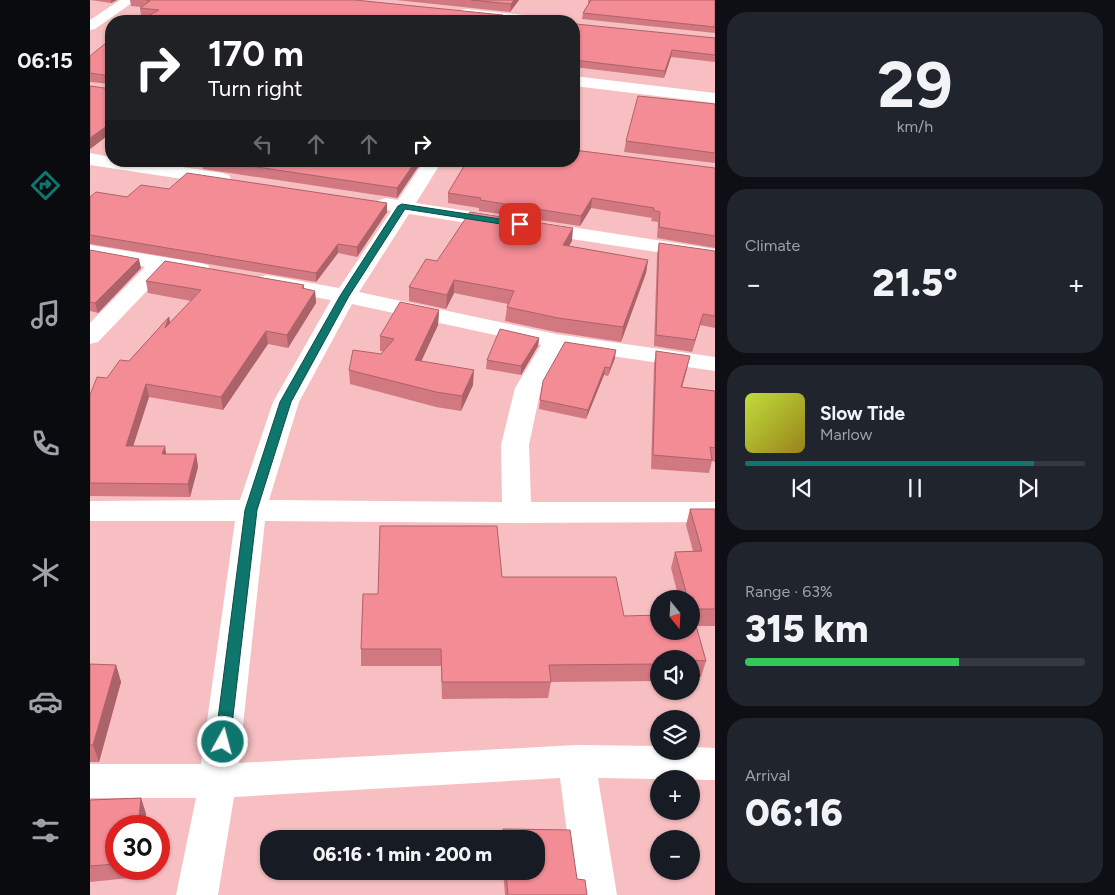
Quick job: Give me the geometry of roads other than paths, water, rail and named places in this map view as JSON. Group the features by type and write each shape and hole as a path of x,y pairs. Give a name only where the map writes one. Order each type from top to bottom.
{"street":[{"path":"106,15 129,0"},
{"path":"545,15 550,7"},
{"path":"454,12 483,15"},
{"path":"90,25 105,15"},
{"path":"90,25 105,26"},
{"path":"580,82 715,98"},
{"path":"90,159 105,148"},
{"path":"90,159 105,161"},
{"path":"143,167 236,181"},
{"path":"198,895 218,781 251,510 286,402 345,296 429,167"},
{"path":"363,200 715,254"},
{"path":"90,251 219,274"},
{"path":"90,337 161,263"},
{"path":"248,279 345,296 556,341 715,364"},
{"path":"517,513 515,445 517,435 528,388 556,341"},
{"path":"90,511 715,512"},
{"path":"576,761 596,895"},
{"path":"90,781 218,781 576,761 715,764"}]}
